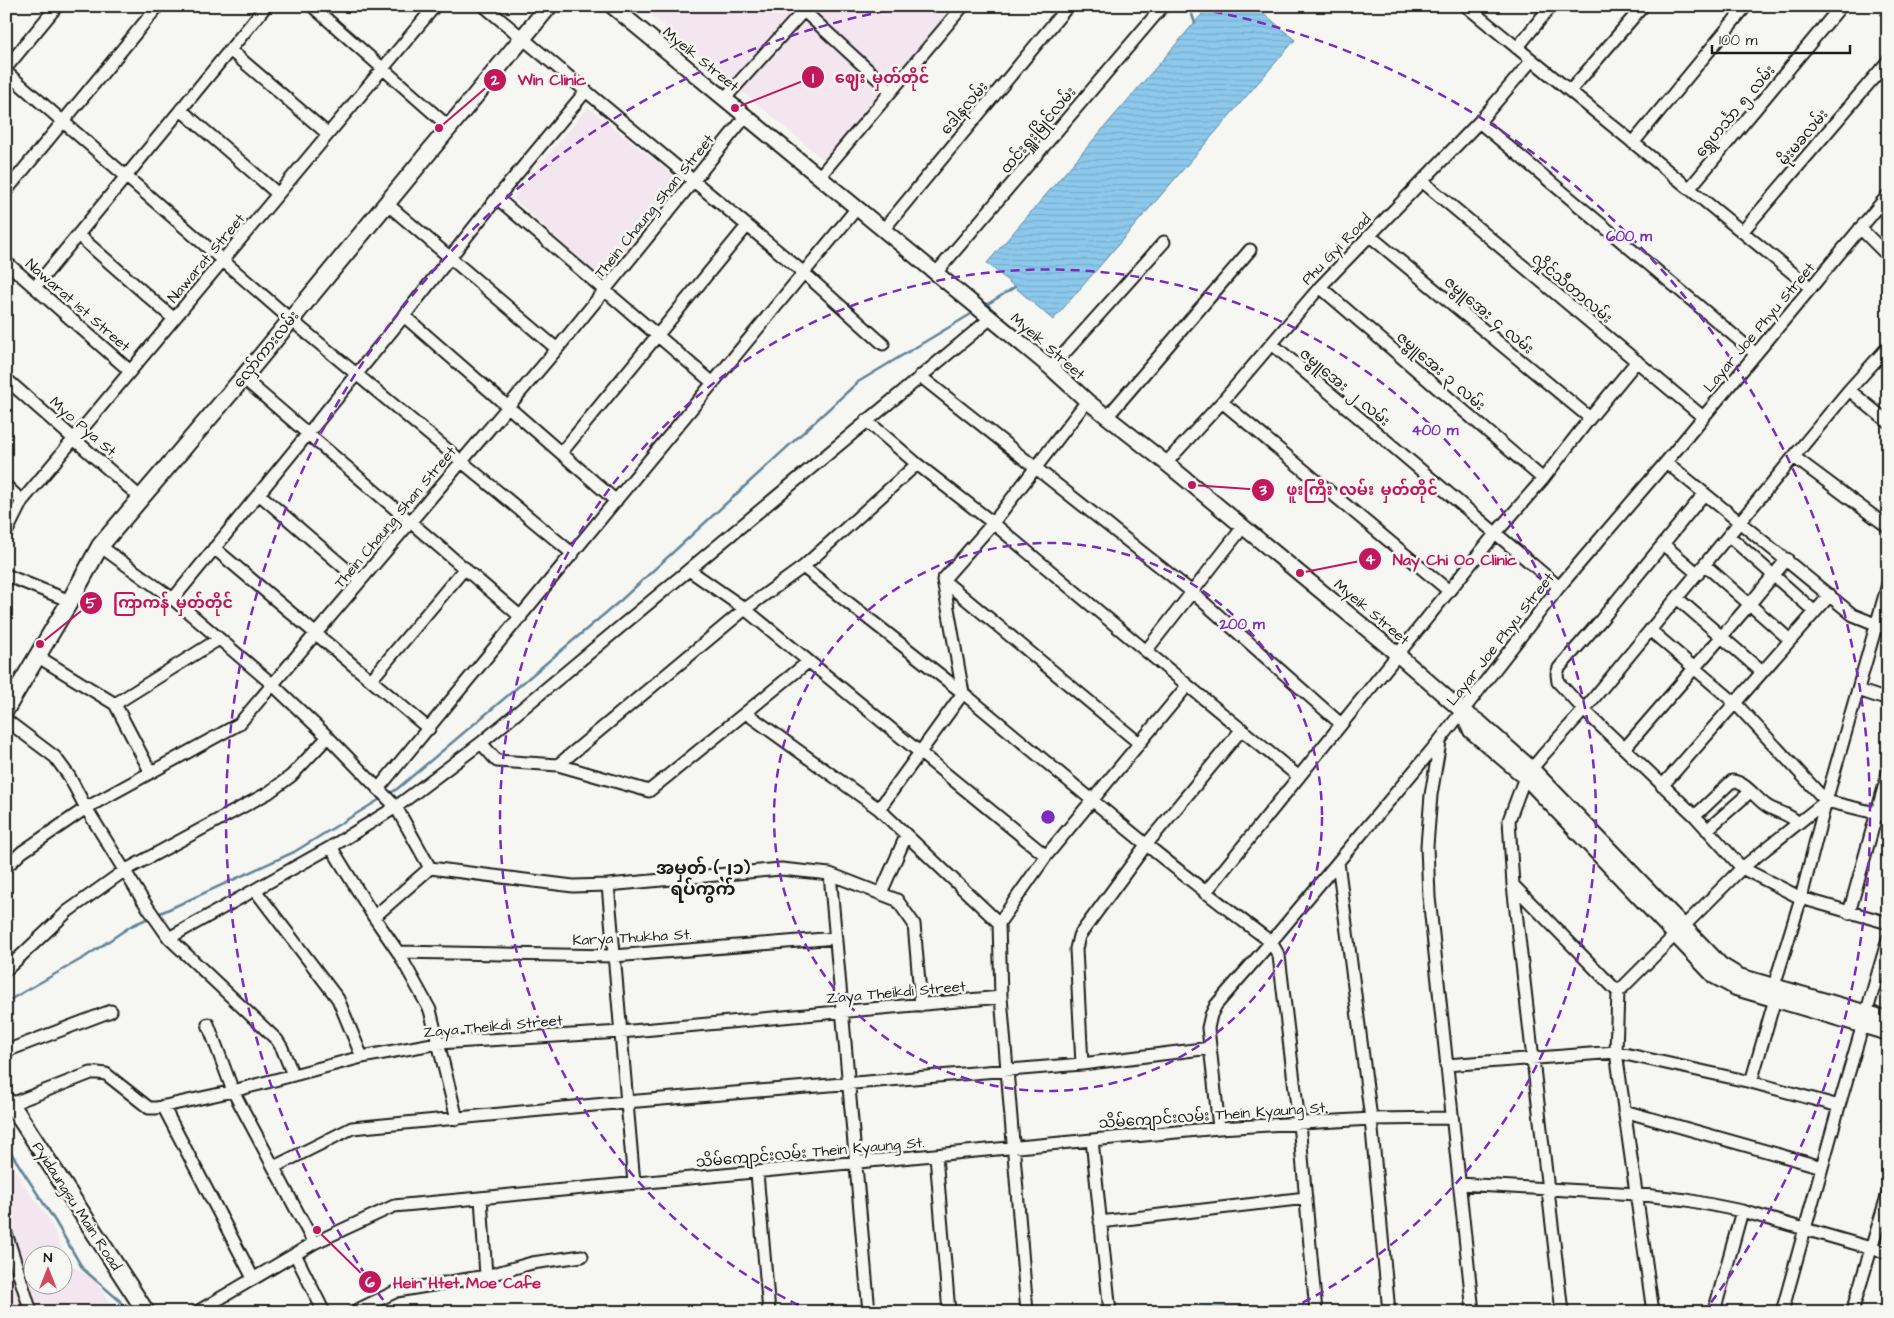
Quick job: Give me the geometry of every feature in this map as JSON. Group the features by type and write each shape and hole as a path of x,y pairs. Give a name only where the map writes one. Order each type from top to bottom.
{"main road":[{"name":"လှော်ကားလမ်း","path":"6,709 100,546 243,378 549,6"},
{"name":"Pyidaungsu Main Road","path":"8,1102 146,1312"}],"street":[{"path":"6,68 57,6"},
{"path":"6,191 158,6"},
{"path":"35,288 266,6"},
{"path":"312,6 449,127"},
{"name":"Nawarat Street","path":"6,533 22,500 435,6"},
{"path":"484,6 804,273 883,344"},
{"name":"Myeik Street","path":"612,6 991,318 1087,401 1166,463 1397,654 1462,711"},
{"path":"819,177 962,6"},
{"name":"ဒေါနလမ်း","path":"883,230 1068,6"},
{"name":"ထင်းရှူးမြိုင်လမ်း","path":"936,273 1163,6"},
{"path":"1466,6 1811,288"},
{"path":"1517,48 1550,6"},
{"path":"1570,91 1643,6"},
{"path":"1633,143 1746,6"},
{"name":"ရွှေဟင်္သာ ၅ လမ်း","path":"1689,189 1841,6"},
{"path":"724,99 806,9 892,91"},
{"path":"230,50 328,134"},
{"name":"Phu Gyi Road","path":"1166,463 1222,402 1320,286 1423,182 1479,122 1532,60"},
{"name":"မိုးမခလမ်း","path":"1742,232 1888,61"},
{"path":"6,72 290,320 573,554"},
{"path":"172,599 404,316 497,198 586,92"},
{"path":"181,110 278,194"},
{"name":"Thein Chaung Shan Street","path":"6,867 22,852 86,808 238,724 557,350 746,116"},
{"path":"1479,122 1756,354"},
{"path":"6,172 15,180"},
{"name":"လှိုင်သီတာလမ်း","path":"1423,182 1703,417"},
{"name":"Layar Joe Phyu Street","path":"1219,1128 1208,1028 1216,1005 1440,740 1559,587 1666,462 1888,195"},
{"path":"497,198 713,383"},
{"path":"386,203 557,350"},
{"path":"379,791 857,208"},
{"path":"561,453 747,226"},
{"path":"1860,228 1888,256"},
{"path":"78,235 174,318"},
{"name":"ဇမ္ဗူအေး ၄ လမ်း","path":"1370,236 1590,418"},
{"path":"1051,368 1164,242"},
{"path":"1107,416 1250,250"},
{"name":"Nawarat 1st Street","path":"6,262 130,371"},
{"name":"ဇမ္ဗူအေး ၃ လမ်း","path":"1320,286 1544,479"},
{"path":"404,316 616,501"},
{"path":"167,935 255,890 331,847 481,743 866,420 991,318"},
{"name":"ဇမ္ဗူအေး ၂ လမ်း","path":"1272,344 1559,587"},
{"path":"1562,1312 1513,885 1509,820 1528,773 1584,710 1740,524 1849,390 1888,347"},
{"path":"1205,893 1495,534 1544,479 1590,418 1637,361"},
{"path":"920,376 1192,592 1341,724"},
{"path":"243,378 521,617"},
{"name":"Myo Pya St.","path":"6,379 141,498"},
{"path":"1849,390 1888,422"},
{"path":"879,809 963,694 944,580 992,523 1087,401"},
{"path":"1222,402 1449,591"},
{"path":"866,420 917,464 992,523 1299,777"},
{"path":"1794,457 1888,527"},
{"path":"1666,462 1853,615 1882,627"},
{"path":"558,765 745,609 803,566 917,464"},
{"path":"6,486 22,500"},
{"path":"258,494 360,581"},
{"path":"1704,494 1559,668 1557,674 1558,682 1584,710 1695,816 1742,868 1800,898 1888,924"},
{"path":"1146,651 1243,527"},
{"path":"1729,536 1815,612"},
{"path":"1664,544 1749,605 1790,640"},
{"path":"100,546 172,599 272,684 328,737 393,804 430,868"},
{"path":"214,548 429,729"},
{"path":"1624,748 1722,637 1786,559"},
{"path":"803,566 963,694 1205,893 1271,942 1279,956 1299,1123 1316,1312"},
{"path":"371,680 464,568"},
{"path":"689,570 745,609 1046,856"},
{"path":"6,575 70,601"},
{"path":"944,580 1139,743"},
{"path":"1751,1082 1826,800 1858,690 1882,627 1888,584"},
{"path":"1662,786 1830,595"},
{"path":"1677,598 1762,672"},
{"path":"1650,630 1735,703 1826,800 1882,815"},
{"path":"114,704 219,639"},
{"path":"37,656 114,704 150,771"},
{"path":"481,743 497,761 558,765 649,791 808,662"},
{"path":"1027,1312 1001,997 999,923 1046,856 1187,686"},
{"path":"1858,690 1888,700"},
{"path":"1462,711 1471,731 1528,773 1679,931 1721,965 1774,993 1864,1019 1888,1032"},
{"path":"746,713 879,809 999,923"},
{"path":"6,720 55,757 69,776 124,871 167,935 277,1040 293,1075"},
{"path":"1082,1064 1076,949 1079,936 1146,845 1242,729"},
{"path":"6,970 68,911 124,871 268,793 291,776 328,737"},
{"path":"1440,740 1431,795 1427,846 1429,897 1473,1312"},
{"path":"1849,913 1882,815 1888,773"},
{"path":"1695,816 1732,781 1742,783 1765,804 1777,812 1792,816 1798,823"},
{"path":"1707,830 1750,792"},
{"path":"1653,1312 1616,1052 1618,992 1742,868 1826,800"},
{"path":"881,893 906,836"},
{"path":"331,847 398,952 430,1010 457,1119"},
{"path":"1338,862 1370,1119 1390,1312"},
{"path":"374,917 430,868 573,886 608,885 781,869 830,874 897,900 914,924 921,1005"},
{"path":"830,874 868,1312"},
{"path":"608,885 634,1183"},
{"path":"1513,885 1618,992"},
{"path":"255,890 338,999 362,1057"},
{"name":"Karya Thukha St.","path":"398,952 614,956 836,938"},
{"path":"1782,1312 1888,939"},
{"name":"Zaya Theikdi Street","path":"8,1102 91,1073 98,1073 106,1074 149,1108 233,1091 362,1057 438,1043 621,1032 1001,997"},
{"path":"6,1051 111,1011"},
{"path":"1864,1019 1888,1019"},
{"path":"208,1024 233,1091 314,1243"},
{"path":"274,1166 352,1128 626,1102 1082,1064 1210,1048"},
{"path":"1446,1065 1616,1052 1751,1082 1839,1106"},
{"path":"164,1106 253,1278"},
{"path":"1624,1111 1822,1167"},
{"name":"သိမ်ကျောင်းလမ်း Thein Kyaung St.","path":"197,1312 314,1243 394,1206 1014,1149 1219,1128 1370,1119 1452,1118"},
{"path":"1092,1140 1110,1312"},
{"path":"936,1156 949,1312"},
{"path":"757,1173 768,1312"},
{"path":"1459,1184 1636,1194 1688,1200 1742,1211 1888,1252"},
{"path":"1852,1312 1888,1193"},
{"path":"481,1198 486,1276"},
{"path":"1100,1222 1306,1198"},
{"path":"1714,1312 1742,1211"},
{"path":"6,1233 31,1312"},
{"path":"295,1254 324,1312"},
{"path":"353,1312 397,1291 486,1276 532,1262 582,1256"}],"shaded area":[{"path":"640,6 953,6 824,160"},
{"path":"588,107 682,182 605,281 513,198"},
{"path":"6,1158 49,1220 61,1246 22,1246 22,1296 72,1296 72,1266 94,1279 116,1312 6,1312"}],"water":[{"path":"1209,6 1255,6 1295,40 1053,320 987,263"},
{"path":"1289,1304 1290,1312 1183,1312 1183,1308"}],"waterway":[{"path":"1189,6 1195,23"},
{"path":"983,307 1015,287"},
{"path":"389,794 620,601 858,382 976,311"},
{"path":"156,915 294,852 382,798"},
{"path":"6,1002 85,957 131,926 151,917"},
{"path":"6,1145 55,1221 83,1269 120,1301 125,1312"}],"place":[{"name":"ဈေး မှတ်တိုင်","path":"735,108"},
{"name":"Win Clinic","path":"439,128"},
{"name":"ဖူးကြီး လမ်း မှတ်တိုင်","path":"1192,485"},
{"name":"Nay Chi Oo Clinic","path":"1300,573"},
{"name":"ကြာကန် မှတ်တိုင်","path":"40,644"},
{"name":"Hein Htet Moe Cafe","path":"317,1230"}],"district":[{"name":"အမှတ် (၂၁) ရပ်ကွက်","path":"703,878"}]}
